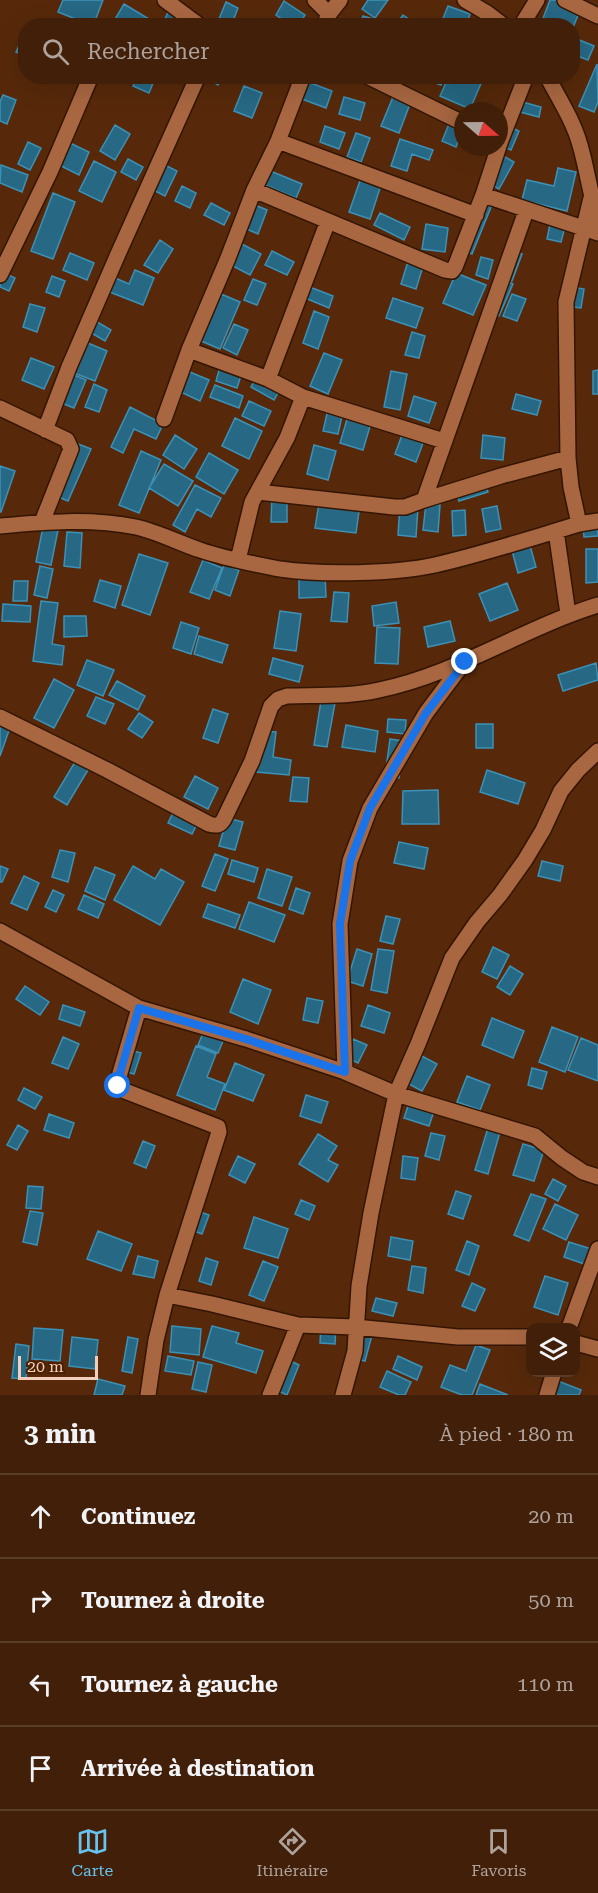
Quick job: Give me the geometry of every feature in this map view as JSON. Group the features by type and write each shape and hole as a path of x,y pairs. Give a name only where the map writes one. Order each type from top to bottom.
{"street":[{"path":"165,0 189,18"},
{"path":"315,0 325,18"},
{"path":"327,18 340,0"},
{"path":"465,0 494,18"},
{"path":"526,18 537,0"},
{"path":"565,0 598,16"},
{"path":"0,275 50,172 88,84"},
{"path":"45,430 69,367 194,84"},
{"path":"164,419 189,350 254,190 278,141 299,84"},
{"path":"383,84 454,119"},
{"path":"508,120 523,84"},
{"path":"552,84 580,144 591,198 598,219"},
{"path":"278,141 476,215"},
{"path":"254,190 452,271 476,215 495,156"},
{"path":"483,195 598,233"},
{"path":"579,524 571,487 568,458 566,302 591,198"},
{"path":"424,500 526,211"},
{"path":"268,379 328,221"},
{"path":"189,350 268,379 303,397 444,441"},
{"path":"238,560 248,513 287,438 303,397"},
{"path":"0,408 67,440 71,449 42,522"},
{"path":"258,492 405,507 501,476 568,458"},
{"path":"0,526 83,521 138,528 202,551 238,560 294,570 336,572 399,570 433,565 579,524 598,521"},
{"path":"556,531 568,614"},
{"path":"0,717 108,770 209,824 217,825 224,819 252,761 271,706 278,699 287,696 344,695 379,691 410,682 465,662 568,614 598,604"},
{"path":"345,1072 340,924 350,861 370,808 426,713 465,662"},
{"path":"343,1395 355,1351 359,1286 371,1213 396,1094 452,958 525,860 543,830 561,791 598,751"},
{"path":"0,931 139,1008 246,1039 345,1072 396,1094 534,1136 576,1167 591,1176 598,1177"},
{"path":"139,1008 118,1086 125,1091 218,1127 219,1131 167,1295 154,1350 148,1395"},
{"path":"571,1323 598,1249"},
{"path":"167,1295 298,1325 355,1326 458,1337 526,1337"},
{"path":"270,1395 298,1325"},
{"path":"580,1343 598,1349"},
{"path":"547,1395 552,1377"}],"building":[{"path":"63,0 103,0 96,18 73,18 58,12"},
{"path":"368,0 388,0 375,18 362,9"},
{"path":"550,0 561,0 581,8 577,18 543,18"},
{"path":"284,1 305,15 303,18 280,18 276,15"},
{"path":"226,2 238,8 234,18 219,18"},
{"path":"124,4 147,18 116,18"},
{"path":"448,6 470,14 469,18 443,18"},
{"path":"168,12 181,17 181,18 165,18"},
{"path":"580,40 594,46 588,60 580,57"},
{"path":"597,64 598,102 594,112 579,106"},
{"path":"134,84 153,84 149,93 133,86"},
{"path":"304,84 313,84 332,91 326,108 299,98"},
{"path":"445,84 481,84 473,102 454,102 440,96"},
{"path":"244,86 262,93 252,118 234,111"},
{"path":"3,95 16,100 7,124 0,121 0,102"},
{"path":"344,97 365,103 360,120 339,114"},
{"path":"393,97 410,104 399,133 381,126"},
{"path":"515,100 541,107 539,117 512,110"},
{"path":"453,114 454,146 442,141"},
{"path":"115,125 130,134 115,160 100,151"},
{"path":"325,126 345,133 339,149 320,142"},
{"path":"508,126 519,131 511,150 508,149"},
{"path":"356,133 370,138 361,162 347,157"},
{"path":"400,139 433,150 429,160 412,154 407,171 391,166"},
{"path":"28,142 41,148 30,170 18,164"},
{"path":"70,143 89,152 79,175 59,165"},
{"path":"496,156 503,156 514,162 499,189 483,180"},
{"path":"128,159 143,167 136,180 121,172"},
{"path":"94,161 116,172 102,202 79,191"},
{"path":"157,161 177,171 165,196 145,186"},
{"path":"1,165 28,175 22,192 0,183"},
{"path":"558,168 576,172 567,211 522,200 527,180 554,186"},
{"path":"268,170 302,184 296,198 262,184"},
{"path":"362,175 382,182 370,219 349,212"},
{"path":"182,186 196,193 190,208 175,201"},
{"path":"53,193 75,202 53,259 31,251"},
{"path":"477,200 491,207 472,254 458,248"},
{"path":"211,203 230,213 224,225 204,215"},
{"path":"250,203 267,210 258,234 240,226"},
{"path":"380,213 410,227 404,240 374,225"},
{"path":"551,219 566,223 561,242 547,239"},
{"path":"426,224 448,228 445,252 422,249"},
{"path":"160,240 173,249 158,273 144,265"},
{"path":"240,243 261,254 250,275 229,264"},
{"path":"508,249 522,254 512,281 497,275"},
{"path":"272,251 294,262 287,275 265,265"},
{"path":"70,253 94,263 87,280 63,270"},
{"path":"481,257 493,260 488,279 476,275"},
{"path":"409,258 424,263 416,289 401,284"},
{"path":"135,270 154,278 143,305 107,291 113,277 129,284"},
{"path":"0,271 15,278 9,291 0,287"},
{"path":"456,273 486,285 473,315 443,303"},
{"path":"52,276 65,281 59,297 46,292"},
{"path":"499,278 513,284 499,316 485,310"},
{"path":"253,279 266,284 257,305 244,300"},
{"path":"302,284 333,296 329,308 298,295"},
{"path":"567,286 584,289 581,308 565,306"},
{"path":"221,294 240,302 220,349 201,341"},
{"path":"512,294 526,299 517,321 503,316"},
{"path":"393,298 423,308 416,328 386,318"},
{"path":"30,304 45,308 37,332 23,327"},
{"path":"314,311 329,317 318,349 303,343"},
{"path":"87,316 111,330 105,341 81,327"},
{"path":"234,324 248,330 237,355 223,348"},
{"path":"412,332 425,336 419,358 405,355"},
{"path":"78,339 107,351 95,381 66,370"},
{"path":"324,353 342,360 328,394 310,386"},
{"path":"31,358 54,367 44,389 22,380"},
{"path":"222,360 244,366 237,388 216,381"},
{"path":"62,370 86,380 74,408 51,399"},
{"path":"185,370 209,380 200,401 176,390"},
{"path":"598,370 598,394 593,394 593,371"},
{"path":"391,371 407,374 400,410 384,407"},
{"path":"259,373 282,386 274,400 251,387"},
{"path":"94,384 107,390 99,412 85,407"},
{"path":"215,385 243,396 239,408 210,397"},
{"path":"516,394 541,401 537,415 512,409"},
{"path":"414,396 436,403 429,423 408,416"},
{"path":"249,401 271,411 264,426 242,416"},
{"path":"329,405 344,407 338,434 323,431"},
{"path":"130,407 163,424 156,439 134,429 123,453 111,447"},
{"path":"350,409 373,416 363,450 340,443"},
{"path":"235,418 262,431 249,459 222,446"},
{"path":"405,427 426,435 416,462 395,454"},
{"path":"175,435 197,449 184,469 163,455"},
{"path":"483,435 505,438 503,460 481,458"},
{"path":"68,440 91,449 68,501 46,492"},
{"path":"314,445 336,451 328,480 307,474"},
{"path":"141,451 161,460 139,513 119,505"},
{"path":"209,453 238,470 224,494 196,477"},
{"path":"164,464 193,481 178,506 149,488"},
{"path":"0,466 15,471 1,512 0,512"},
{"path":"483,476 488,492 459,501 454,485"},
{"path":"195,485 221,498 211,517 197,509 185,532 173,525"},
{"path":"321,491 361,497 356,533 315,528"},
{"path":"272,496 287,496 287,522 271,522"},
{"path":"426,503 440,505 438,532 423,530"},
{"path":"400,505 418,507 416,537 398,535"},
{"path":"497,506 501,529 486,532 482,509"},
{"path":"465,510 466,535 453,536 452,511"},
{"path":"598,517 598,536 584,537 582,518"},
{"path":"43,527 58,530 51,565 36,562"},
{"path":"67,532 82,533 80,568 64,566"},
{"path":"529,542 536,567 518,573 511,547"},
{"path":"586,549 598,549 598,582 586,583"},
{"path":"139,554 168,563 150,615 122,605"},
{"path":"203,560 222,568 209,599 190,592"},
{"path":"224,565 239,570 230,596 215,590"},
{"path":"40,566 53,569 47,598 34,595"},
{"path":"325,575 326,597 299,598 299,576"},
{"path":"100,580 121,586 115,608 94,601"},
{"path":"14,581 28,581 27,601 13,601"},
{"path":"507,583 518,610 490,621 479,594"},
{"path":"334,592 349,593 347,622 331,621"},
{"path":"41,601 58,603 52,644 64,646 62,665 33,661"},
{"path":"396,602 399,623 374,626 372,606"},
{"path":"3,604 31,606 30,622 2,621"},
{"path":"280,611 301,614 296,651 274,648"},
{"path":"64,616 86,616 87,636 64,637"},
{"path":"450,621 455,641 428,647 424,627"},
{"path":"181,622 199,628 191,654 173,648"},
{"path":"377,627 400,628 398,664 375,663"},
{"path":"199,636 228,645 222,663 194,654"},
{"path":"273,658 303,666 299,682 269,674"},
{"path":"87,660 114,670 103,696 77,685"},
{"path":"596,663 598,680 563,691 558,675"},
{"path":"54,679 74,690 54,728 34,718"},
{"path":"117,681 145,696 138,710 109,695"},
{"path":"96,697 114,704 105,724 87,716"},
{"path":"321,701 335,703 327,747 314,745"},
{"path":"213,709 228,714 218,743 203,738"},
{"path":"139,713 153,722 142,738 128,729"},
{"path":"0,717 12,722 0,756"},
{"path":"388,719 406,720 405,734 387,732"},
{"path":"476,724 493,724 493,748 476,748"},
{"path":"346,725 378,731 375,752 342,747"},
{"path":"260,731 276,732 273,757 291,760 289,775 256,772"},
{"path":"390,739 403,741 399,778 385,776"},
{"path":"78,757 91,765 67,805 54,797"},
{"path":"487,770 525,783 518,804 480,792"},
{"path":"195,776 218,788 208,809 184,797"},
{"path":"293,777 309,778 307,802 290,801"},
{"path":"438,790 439,824 402,824 403,791"},
{"path":"174,811 198,822 192,834 168,823"},
{"path":"227,818 243,822 235,850 219,846"},
{"path":"399,842 428,848 424,869 394,863"},
{"path":"60,850 75,853 68,882 52,877"},
{"path":"215,854 228,859 215,891 202,886"},
{"path":"232,860 258,868 254,882 228,874"},
{"path":"542,861 563,866 560,881 538,876"},
{"path":"0,866 8,869 2,882 0,882"},
{"path":"133,866 155,879 161,869 184,882 160,925 114,900"},
{"path":"95,867 115,875 105,900 85,891"},
{"path":"267,869 292,877 282,906 258,898"},
{"path":"24,876 39,883 27,910 11,903"},
{"path":"296,888 310,893 303,914 289,909"},
{"path":"53,890 64,895 56,912 45,907"},
{"path":"84,895 104,904 98,918 78,909"},
{"path":"249,902 285,915 274,942 239,929"},
{"path":"208,904 240,915 235,928 203,917"},
{"path":"386,916 400,919 393,944 380,941"},
{"path":"493,947 509,955 497,979 482,972"},
{"path":"357,949 372,954 363,986 347,981"},
{"path":"378,949 394,951 387,993 371,990"},
{"path":"510,966 523,974 510,995 497,987"},
{"path":"243,979 271,990 258,1024 230,1012"},
{"path":"25,986 49,1002 40,1015 16,999"},
{"path":"307,998 323,1001 318,1023 303,1020"},
{"path":"63,1005 85,1012 80,1026 59,1019"},
{"path":"368,1005 390,1013 384,1033 361,1026"},
{"path":"492,1018 524,1031 513,1058 482,1045"},
{"path":"206,1026 226,1034 218,1053 198,1045"},
{"path":"552,1027 578,1037 565,1072 539,1062"},
{"path":"63,1037 79,1044 68,1069 52,1063"},
{"path":"581,1038 598,1045 598,1081 568,1070"},
{"path":"353,1039 367,1045 358,1063 345,1057"},
{"path":"196,1046 216,1054 207,1077 225,1084 215,1110 177,1095"},
{"path":"127,1049 141,1053 134,1074 120,1070"},
{"path":"418,1054 437,1064 422,1091 403,1081"},
{"path":"235,1063 264,1075 253,1101 224,1090"},
{"path":"532,1068 547,1072 542,1089 528,1085"},
{"path":"467,1076 490,1085 480,1110 457,1102"},
{"path":"24,1088 42,1097 35,1109 18,1100"},
{"path":"306,1095 328,1102 321,1123 300,1116"},
{"path":"410,1100 435,1108 429,1126 404,1118"},
{"path":"49,1114 74,1123 69,1138 44,1130"},
{"path":"18,1125 28,1131 17,1150 7,1145"},
{"path":"488,1128 500,1132 488,1174 475,1170"},
{"path":"431,1133 445,1136 439,1160 425,1156"},
{"path":"318,1134 337,1146 328,1160 338,1165 328,1182 299,1164"},
{"path":"143,1141 155,1146 146,1168 134,1163"},
{"path":"523,1144 544,1150 534,1181 513,1175"},
{"path":"238,1156 255,1164 245,1183 229,1175"},
{"path":"403,1156 418,1158 415,1180 401,1178"},
{"path":"553,1179 566,1186 558,1201 545,1194"},
{"path":"28,1186 43,1187 41,1209 26,1208"},
{"path":"456,1191 471,1196 463,1219 448,1214"},
{"path":"531,1194 546,1199 529,1241 514,1235"},
{"path":"301,1200 315,1206 309,1220 295,1214"},
{"path":"555,1204 578,1215 566,1240 543,1229"},
{"path":"30,1211 43,1213 37,1245 23,1242"},
{"path":"197,1211 209,1215 202,1234 189,1229"},
{"path":"254,1217 288,1229 278,1258 244,1248"},
{"path":"98,1231 132,1244 121,1271 87,1259"},
{"path":"391,1237 413,1241 410,1260 388,1256"},
{"path":"467,1241 479,1246 469,1275 456,1270"},
{"path":"569,1242 598,1251 593,1267 564,1257"},
{"path":"138,1256 158,1261 154,1278 133,1274"},
{"path":"206,1258 218,1262 211,1285 199,1281"},
{"path":"263,1261 278,1267 264,1301 249,1295"},
{"path":"412,1266 426,1268 423,1293 408,1290"},
{"path":"545,1276 568,1283 558,1315 534,1307"},
{"path":"472,1283 485,1289 475,1311 462,1306"},
{"path":"376,1298 397,1303 393,1316 372,1311"},
{"path":"172,1326 201,1329 199,1355 170,1352"},
{"path":"212,1326 239,1333 236,1343 263,1351 256,1373 203,1357"},
{"path":"321,1326 336,1326 335,1344 320,1343"},
{"path":"34,1328 63,1330 60,1361 32,1359"},
{"path":"358,1332 372,1335 365,1361 352,1358"},
{"path":"72,1337 98,1340 95,1369 69,1366"},
{"path":"128,1337 138,1339 132,1373 122,1371"},
{"path":"16,1344 29,1346 26,1379 12,1378"},
{"path":"476,1345 490,1350 472,1395 462,1395 441,1387 450,1365 466,1371"},
{"path":"168,1356 194,1361 191,1375 165,1371"},
{"path":"398,1356 422,1367 417,1380 393,1369"},
{"path":"286,1359 299,1365 287,1395 274,1389"},
{"path":"198,1362 212,1365 206,1392 192,1389"},
{"path":"387,1371 411,1382 405,1395 399,1395 380,1387"},
{"path":"98,1379 125,1386 122,1395 94,1395"},
{"path":"553,1379 581,1390 579,1395 546,1395"},
{"path":"480,1384 508,1395 476,1395"}],"route":[{"path":"118,1086 139,1008 246,1039 345,1072 340,924 350,861 370,808 426,713 465,662"}]}
